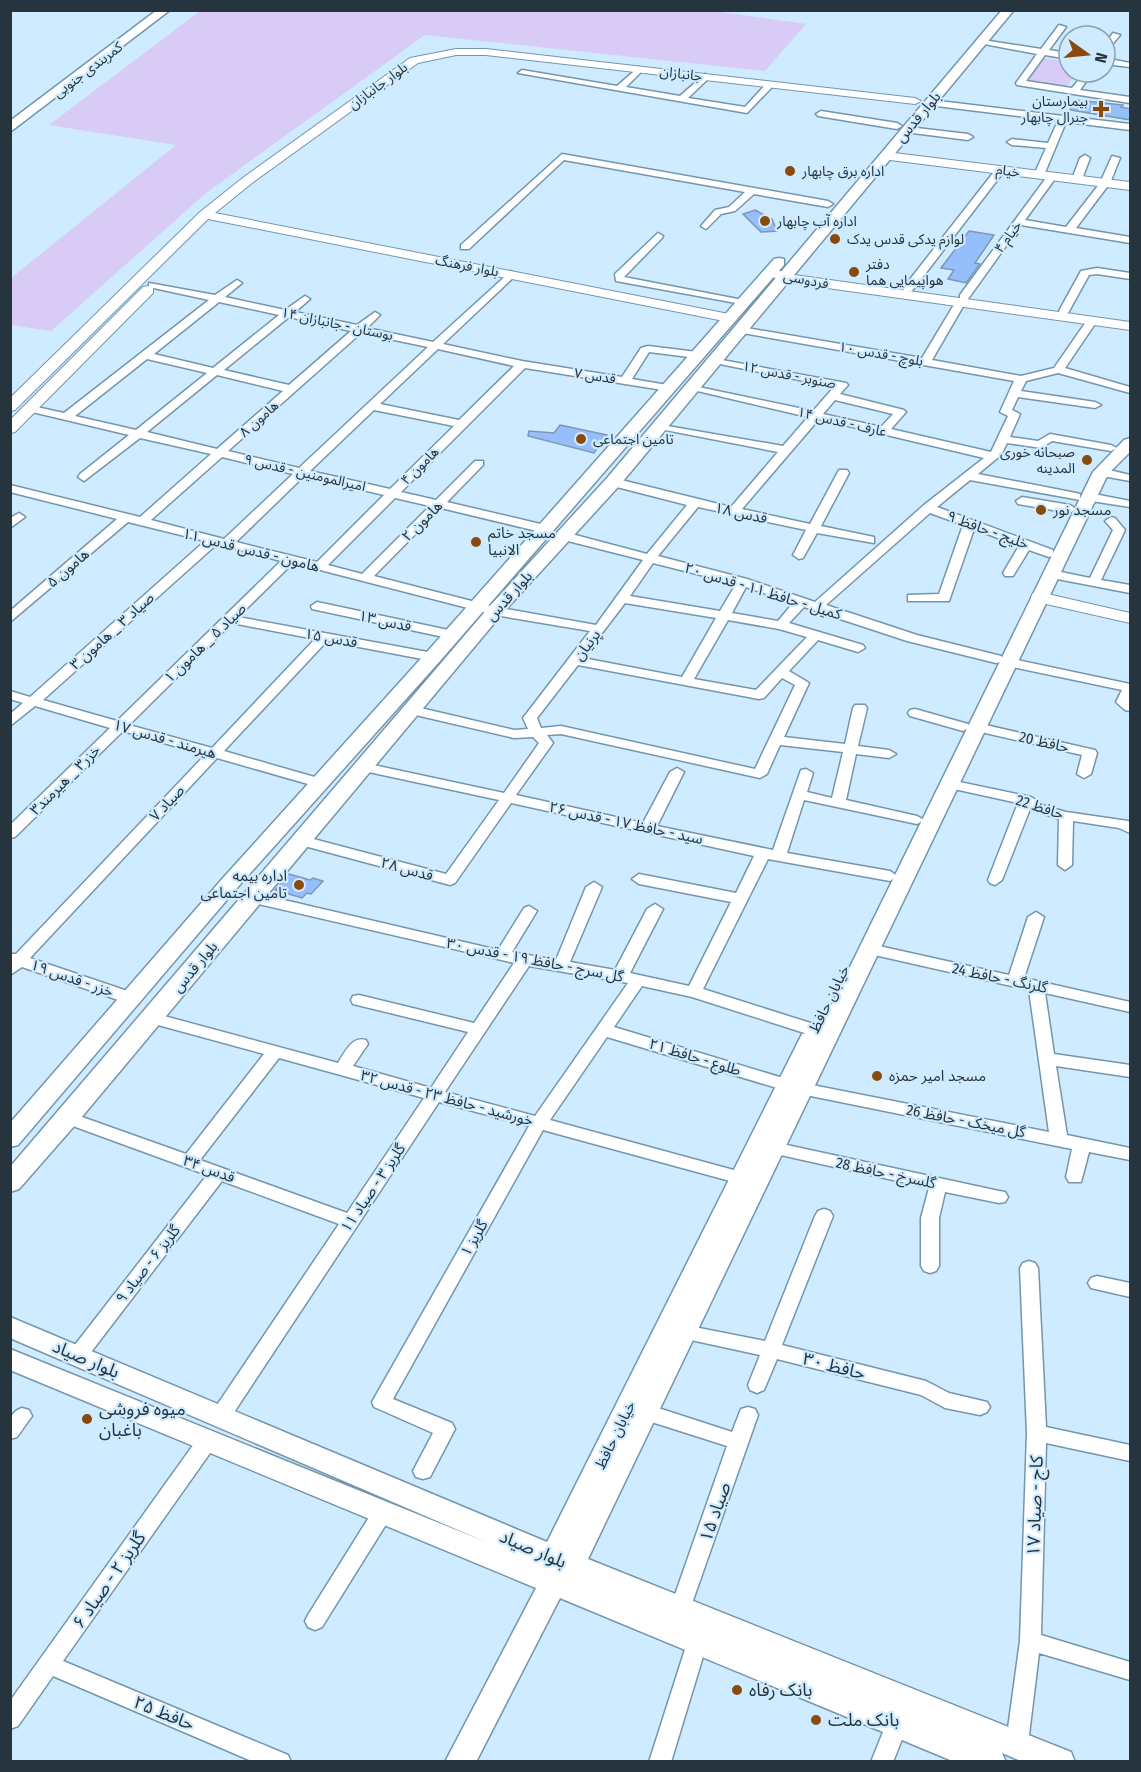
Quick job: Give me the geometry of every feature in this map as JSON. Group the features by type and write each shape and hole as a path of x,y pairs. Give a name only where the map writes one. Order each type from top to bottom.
{"main road":[{"name":"کمربندی جنوبی","path":"10,128 129,33 152,10"},
{"name":"کمربندی جنوبی","path":"10,118 165,10"},
{"name":"بلوار قدس","path":"10,1183 153,1018 412,710 545,529 697,355 782,274 923,102 993,10"},
{"name":"بلوار قدس","path":"923,102 983,43 1009,10"},
{"name":"بلوار قدس","path":"836,206 886,156 902,128"},
{"name":"بلوار قدس","path":"10,1139 133,999 230,883 453,635 486,609 564,536 613,482 715,360 737,315 782,274"},
{"name":"خیابان حافظ","path":"1078,501 1131,429"},
{"name":"خیابان حافظ","path":"460,1761 559,1569 646,1412 773,1148 814,1030 917,820 970,727 1050,563 1078,501 1088,470 1121,445"},
{"name":"خیابان حافظ","path":"1002,660 1039,597 1050,563"},
{"name":"خیابان حافظ","path":"559,1569 741,1178 795,1087 870,949 950,784 970,727"},
{"name":"بلوار صیاد","path":"10,1327 78,1355 214,1428 383,1512 680,1609 1060,1761"},
{"name":"بلوار صیاد","path":"10,1359 214,1428 559,1569 698,1640 991,1761"}],"street":[{"path":"1057,33 1020,83 1131,100"},
{"path":"983,43 1057,54"},
{"name":"جانبازان","path":"447,54 486,52 923,102"},
{"name":"بلوار جانبازان","path":"10,407 216,213 244,196 321,133 377,92 424,63 447,54"},
{"path":"540,58 522,73 747,110 770,85"},
{"path":"552,78 570,61"},
{"path":"619,89 639,70"},
{"path":"682,99 705,77"},
{"path":"1075,91 1080,84"},
{"path":"923,102 1131,127"},
{"path":"821,114 968,137"},
{"name":"خیام ۴","path":"925,362 962,300 1020,222 1045,176 1051,146 1063,119"},
{"path":"1012,142 1051,146"},
{"name":"خیام","path":"886,156 1131,186"},
{"path":"465,247 562,157 836,206"},
{"path":"1077,179 1085,158"},
{"path":"1070,230 1105,183 1115,158"},
{"path":"908,289 966,211 1000,170"},
{"path":"706,226 718,212 732,208 752,191"},
{"name":"بلوار جانبازان","path":"10,429 79,363 153,285 216,213"},
{"name":"بلوار فرهنگ","path":"216,213 511,274 737,315"},
{"path":"258,221 737,315"},
{"path":"1020,222 1131,240"},
{"name":"بلوچ - قدس ۱۰","path":"658,236 620,276 621,279 737,315 925,362 1021,379"},
{"path":"1064,311 1085,273 1097,271 1131,276"},
{"name":"صیاد ۳ _ هامون ۳","path":"10,722 303,473 511,274"},
{"name":"فردوسی","path":"782,274 908,289 962,300 1131,320"},
{"name":"فردوسی","path":"782,274 1131,326"},
{"path":"66,417 237,283"},
{"name":"بوستان - جانبازان ۱۴","path":"153,285 522,364"},
{"path":"84,477 305,299"},
{"name":"هامون ۸","path":"142,522 375,315"},
{"path":"1058,370 1092,321"},
{"path":"625,381 645,350 652,348 697,355"},
{"path":"145,355 291,389"},
{"path":"61,359 79,363"},
{"name":"صنوبر - قدس ۱۲","path":"715,360 842,385 734,511"},
{"name":"قدس ۷","path":"522,364 669,388"},
{"name":"هامون ۴","path":"319,567 522,364"},
{"path":"819,605 928,508 992,456 1003,439 1014,414 1006,412 1021,379 1058,370 1131,390"},
{"name":"عارف - قدس ۱۴","path":"693,387 992,456"},
{"path":"1015,393 1095,405"},
{"path":"833,396 900,412 884,431"},
{"path":"373,406 462,424"},
{"name":"امیرالمومنین - قدس ۹","path":"32,409 545,529"},
{"path":"660,426 786,450"},
{"path":"1003,439 1041,445 1050,437 1121,445"},
{"name":"هامون ۲","path":"365,578 479,463"},
{"path":"1101,472 1131,478"},
{"path":"799,555 843,473"},
{"path":"968,476 1078,501"},
{"name":"قدس ۱۸","path":"613,482 695,503 870,540"},
{"name":"هامون - قدس قدس ۱۱","path":"10,488 486,609 600,629"},
{"path":"1023,501 1131,504"},
{"name":"پرنیان","path":"536,732 530,718 600,629 650,558 695,503"},
{"name":"خلیج - حافظ ۹","path":"928,508 1026,544 1050,563 1094,582 1131,590"},
{"name":"هامون ۵","path":"10,618 125,518"},
{"path":"1094,582 1119,530 1111,521"},
{"path":"913,598 944,598 970,524"},
{"name":"کمیل - حافظ ۱۱ - قدس ۲۰","path":"564,536 743,582 819,605 912,638 1130,688"},
{"path":"1009,573 1026,544"},
{"name":"صیاد ۵ _ هامون ۱","path":"120,726 289,560"},
{"path":"686,681 743,582"},
{"path":"1039,597 1130,617"},
{"path":"622,599 781,625 858,648"},
{"path":"781,625 803,600"},
{"name":"قدس ۱۳","path":"317,606 453,635"},
{"name":"قدس ۱۵","path":"229,619 433,657"},
{"path":"575,661 759,695 815,636"},
{"name":"صیاد ۷","path":"14,962 324,637"},
{"path":"412,710 514,734 561,730 760,774 802,683 780,672"},
{"path":"1130,688 1123,702 1131,707"},
{"name":"هیرمند - قدس ۱۷","path":"10,695 320,783"},
{"path":"838,803 860,708"},
{"path":"915,713 970,727"},
{"name":"خزر۳ _ هیرمند۳","path":"10,834 120,726"},
{"name":"حافظ 20","path":"970,727 1090,753 1084,774"},
{"path":"506,796 546,743 536,732"},
{"path":"776,740 849,751 889,754"},
{"name":"سید - حافظ ۱۷ - قدس ۲۶","path":"363,768 506,796 770,854 890,876"},
{"path":"648,828 676,772"},
{"path":"694,992 741,899 770,854 799,795 806,773"},
{"name":"حافظ 22","path":"950,784 1026,800 1040,809 1066,816 1123,824 1131,829"},
{"path":"799,795 917,820"},
{"name":"قدس ۲۸","path":"302,841 450,880 506,796"},
{"path":"995,880 1026,800"},
{"path":"1065,865 1066,816"},
{"path":"639,879 741,899"},
{"path":"561,966 594,887"},
{"name":"گل سرج - حافظ ۱۹ - قدس ۳۰","path":"254,898 502,956 620,976 694,992 814,1030"},
{"path":"620,976 656,909"},
{"path":"502,956 529,911"},
{"path":"1015,981 1036,917"},
{"name":"گلرنگ - حافظ 24","path":"870,949 1131,1006"},
{"name":"گلریز ۳ - صیاد ۱۱","path":"214,1428 525,959"},
{"name":"خزر - قدس ۱۹","path":"14,962 133,999"},
{"name":"گلریز ۱","path":"423,1471 445,1429 381,1402 539,1123 638,980"},
{"path":"1036,986 1059,1139"},
{"path":"359,1000 478,1029"},
{"name":"خورشید - حافظ ۲۳ - قدس ۳۲","path":"153,1018 741,1178"},
{"name":"طلوع - حافظ ۲۱","path":"603,1030 795,1087"},
{"path":"342,1069 360,1044"},
{"path":"189,1162 275,1051"},
{"path":"1046,1059 1131,1071"},
{"name":"گل میخک - حافظ 26","path":"795,1087 1131,1154"},
{"name":"قدس ۳۴","path":"68,1118 351,1221"},
{"path":"1075,1177 1082,1144"},
{"name":"گلسرخ - حافظ 28","path":"773,1148 999,1197"},
{"name":"گلریز ۶ - صیاد ۹","path":"78,1355 218,1173"},
{"path":"930,1266 930,1218 938,1185"},
{"path":"757,1385 824,1216"},
{"name":"کاج - صیاد ۱۷","path":"1017,1743 1030,1641 1037,1433 1029,1268"},
{"path":"1097,1283 1131,1290"},
{"name":"حافظ ۳۰","path":"684,1332 772,1350 926,1389 945,1400 981,1407"},
{"path":"646,1412 739,1442"},
{"name":"صیاد ۱۵","path":"680,1609 748,1415"},
{"name":"گلریز ۲ - صیاد ۶","path":"10,1719 214,1428"},
{"path":"1037,1433 1131,1453"},
{"path":"315,1620 383,1512"},
{"path":"660,1761 698,1640"},
{"path":"1030,1641 1131,1671"},
{"name":"حافظ ۲۵","path":"49,1665 272,1760"},
{"path":"882,1761 897,1724"}],"shaded area":[{"path":"200,11 714,11 806,24 765,71 425,35 206,193 51,331 11,325 11,278 176,145 49,125"},
{"path":"1044,58 1057,60 1057,84 1068,84 1066,87 1026,80"}],"building":[{"name":"بیمارستان جنرال چابهار","path":"1075,100 1123,105 1121,107 1131,109 1131,120 1070,110"},
{"name":"اداره آب چابهار","path":"755,210 772,219 777,231 761,232 743,214"},
{"path":"969,231 994,235 975,263 980,264 966,283 948,279 954,270 941,268"},
{"name":"تامین اجتماعی","path":"560,425 607,435 594,453 528,436 529,431 554,433"},
{"name":"اداره بیمه تامین اجتماعی","path":"289,874 323,881 311,894 307,893 302,898 275,890"}],"place":[{"name":"بیمارستان جنرال چابهار","path":"1101,109"},
{"name":"اداره برق چابهار","path":"790,171"},
{"name":"اداره آب چابهار","path":"765,221"},
{"name":"لوازم یدکی قدس یدک","path":"835,239"},
{"name":"دفتر هواپیمایی هما","path":"854,272"},
{"name":"تامین اجتماعی","path":"581,439"},
{"name":"صبحانه خوری المدینه","path":"1087,460"},
{"name":"مسجد نور","path":"1041,510"},
{"name":"مسجد خاتم الانبیا","path":"476,542"},
{"name":"اداره بیمه تامین اجتماعی","path":"299,885"},
{"name":"مسجد امیر حمزه","path":"877,1076"},
{"name":"میوه فروشی باغبان","path":"87,1419"},
{"name":"بانک رفاه","path":"737,1690"},
{"name":"بانک ملت","path":"816,1720"}]}
